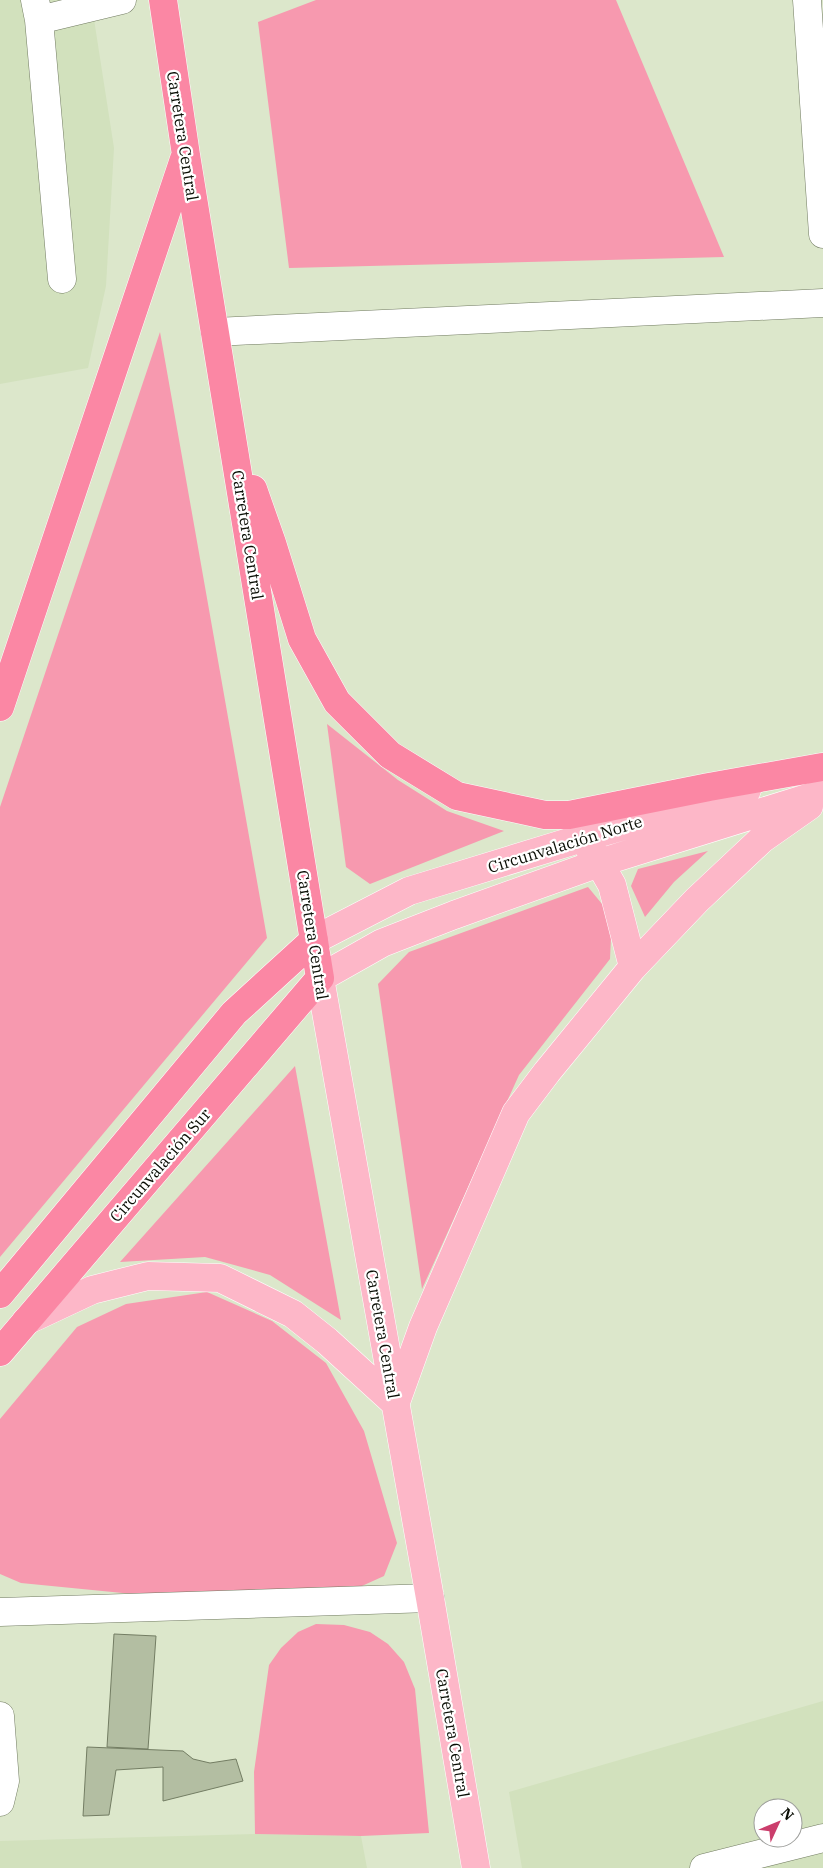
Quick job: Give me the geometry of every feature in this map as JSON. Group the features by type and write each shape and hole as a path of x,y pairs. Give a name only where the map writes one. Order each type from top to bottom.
{"highway":[{"name":"Carretera Central","path":"163,0 214,332 320,978"},
{"path":"0,707 186,155"},
{"path":"229,419 272,543 302,639 337,702 390,755 457,796 545,814 569,815 823,766"},
{"path":"0,1294 234,1013 314,940"},
{"name":"Circunvalación Sur","path":"0,1352 320,978"}],"main road":[{"name":"Circunvalación Norte","path":"314,940 409,891 823,766"},
{"name":"Circunvalación Norte","path":"320,978 382,943 454,915 599,863 823,795"},
{"path":"26,1321 92,1290 148,1276 220,1278 293,1314 327,1341 395,1403 423,1327 516,1113 633,967 696,900 762,839 823,795"},
{"path":"579,839 593,852 612,885 633,967"},
{"name":"Carretera Central","path":"320,978 476,1868"}],"street":[{"path":"62,279 37,10 122,0"},
{"path":"807,0 823,234"},
{"path":"214,332 823,303"},
{"path":"0,1612 430,1598"},
{"path":"0,1716 5,1781 0,1802"},
{"path":"704,1868 823,1838"}],"shaded area":[{"path":"0,0 91,0 114,148 106,286 88,368 0,384"},
{"path":"316,0 616,0 724,257 289,268 258,22"},
{"path":"160,332 267,938 0,1257 0,807"},
{"path":"327,724 398,780 447,811 504,831 370,884 346,867"},
{"path":"708,851 674,882 645,917 631,886 638,869"},
{"path":"588,887 607,910 611,938 610,959 519,1075 422,1289 378,984 409,952"},
{"path":"295,1066 341,1320 270,1275 205,1257 120,1262"},
{"path":"207,1292 272,1321 326,1363 364,1431 397,1543 384,1576 353,1590 143,1595 21,1583 0,1574 0,1419 77,1327 126,1304"},
{"path":"316,1624 344,1625 370,1632 388,1644 404,1662 415,1689 429,1833 361,1836 255,1834 254,1772 269,1665 281,1648 298,1632"},
{"path":"823,1701 823,1868 522,1868 509,1792"},
{"path":"255,1834 361,1836 367,1868 0,1868 0,1841"}],"building":[{"path":"114,1634 156,1636 148,1749 107,1747"},
{"path":"87,1747 183,1751 193,1759 210,1763 236,1759 243,1781 163,1801 163,1767 116,1770 109,1815 83,1816"}]}
